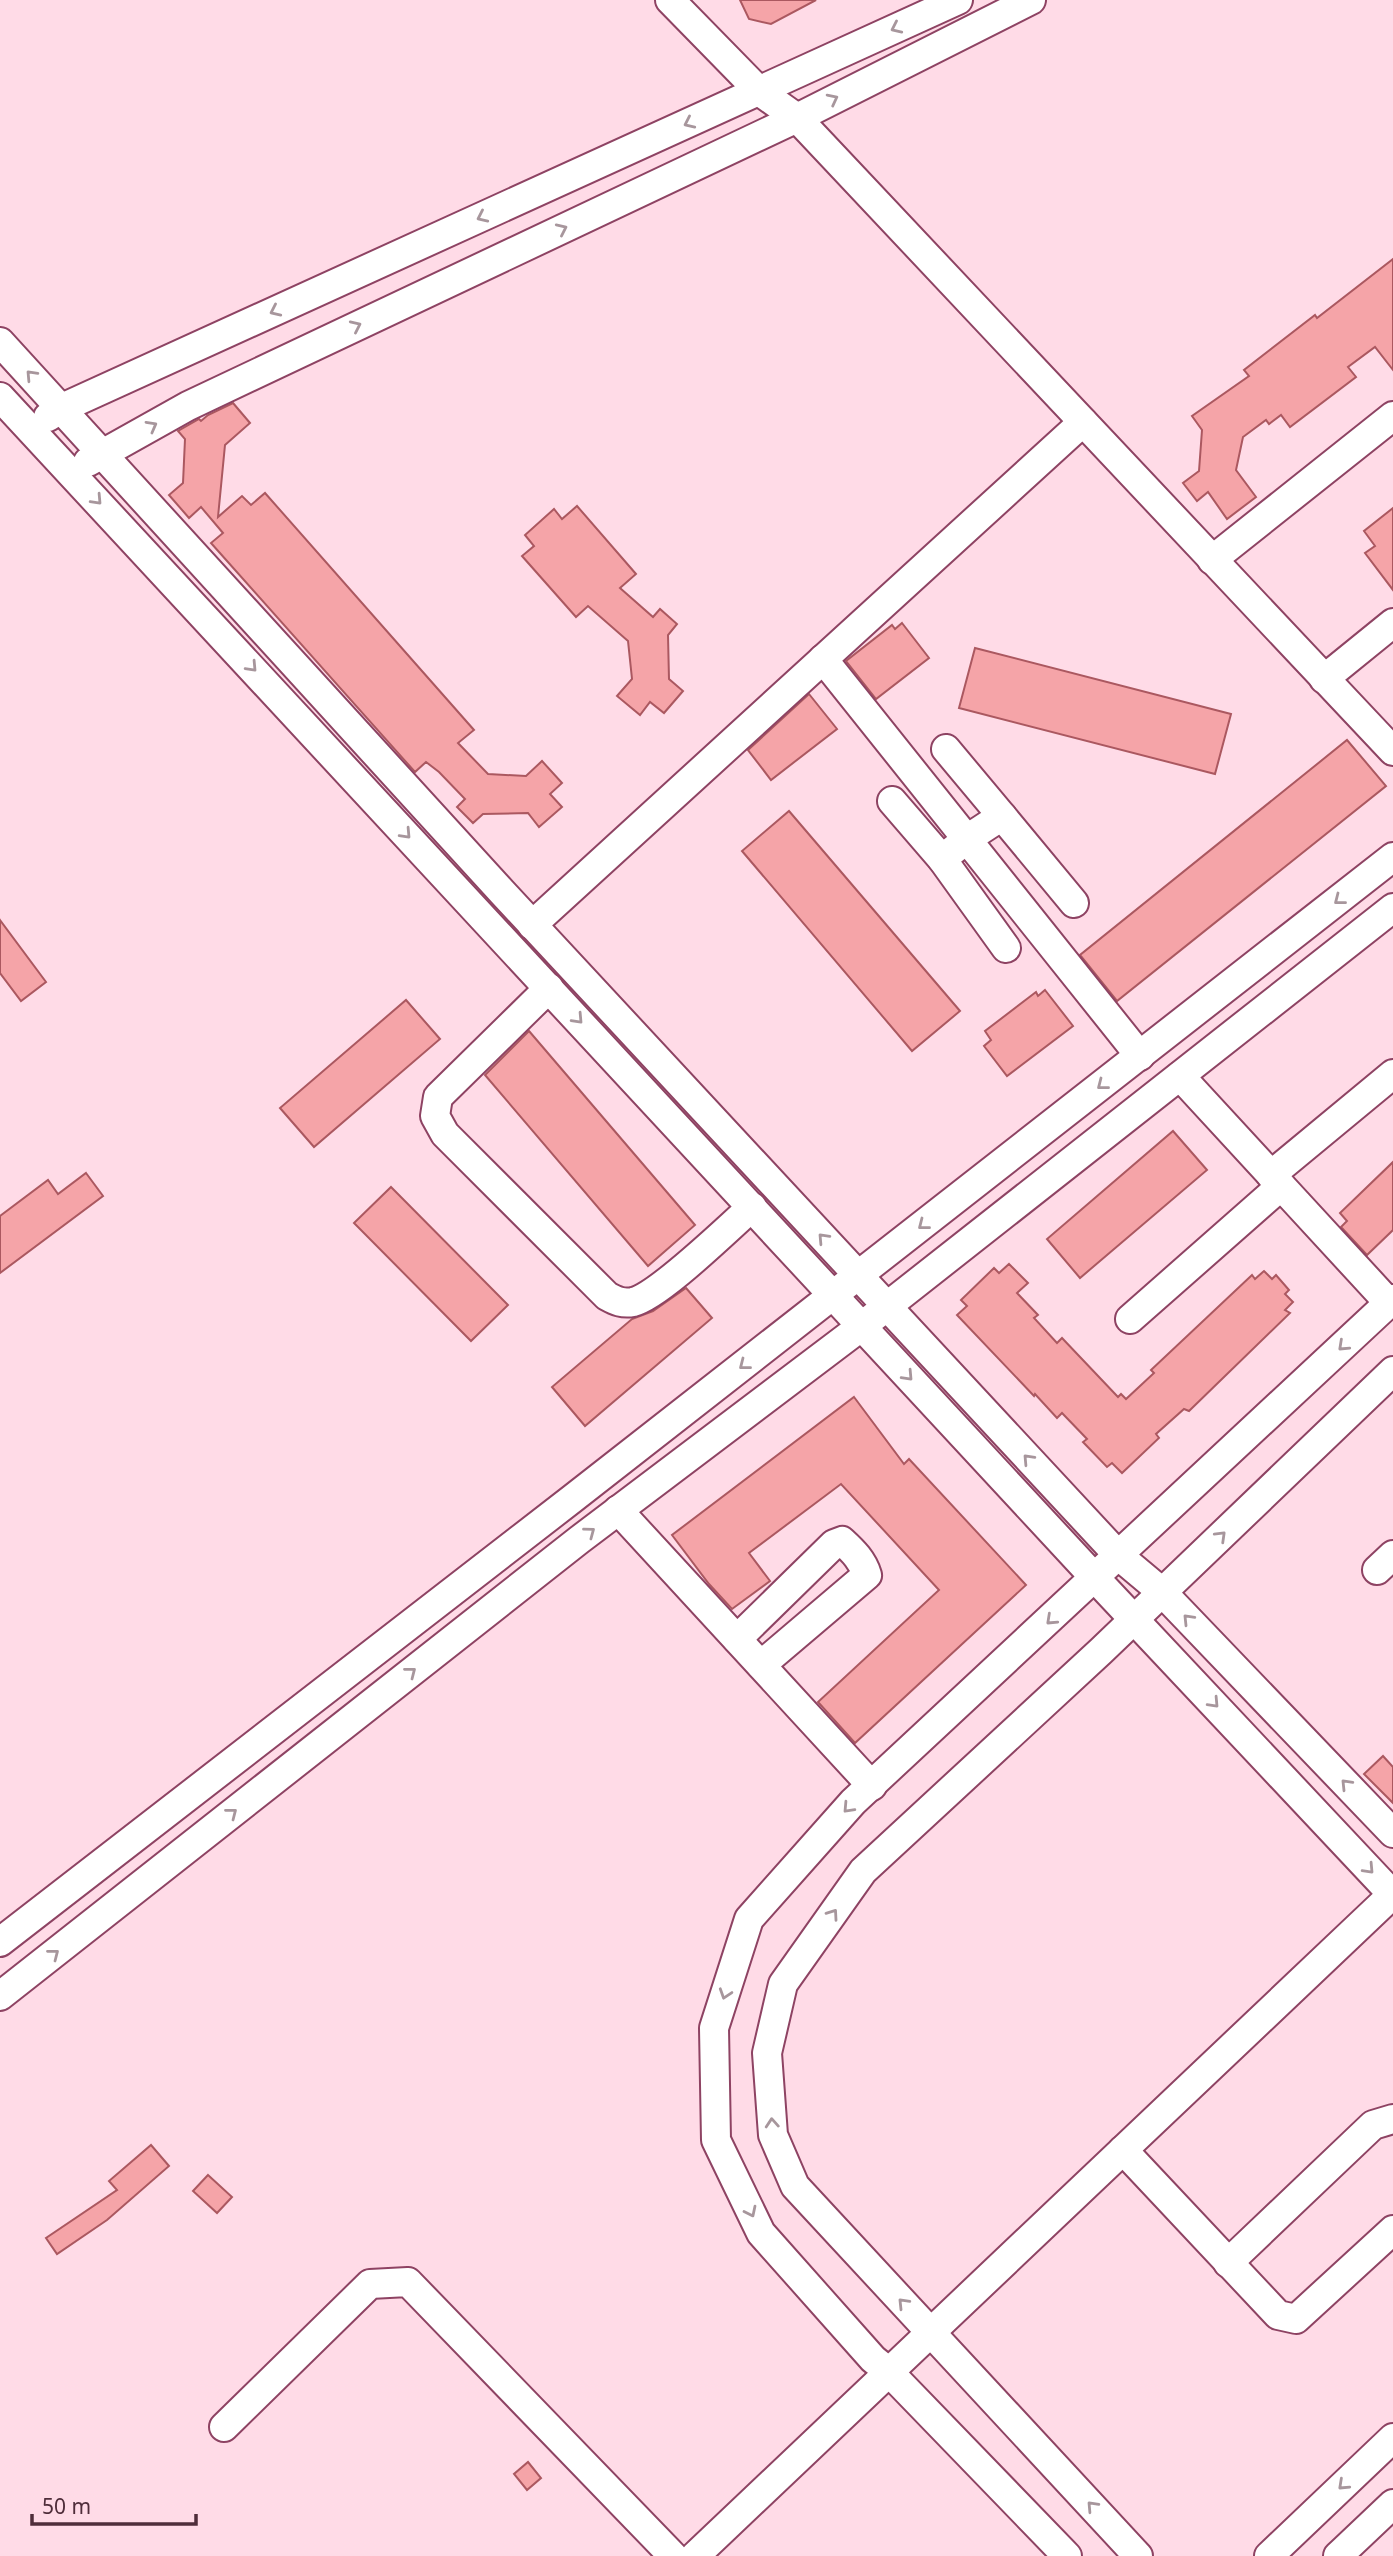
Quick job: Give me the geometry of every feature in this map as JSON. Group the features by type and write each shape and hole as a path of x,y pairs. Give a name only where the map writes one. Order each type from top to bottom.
{"street":[{"path":"30,428 62,408 958,0"},
{"path":"71,471 188,406 797,118 1031,0"},
{"path":"680,5 760,91 797,118 1393,751"},
{"path":"0,342 532,925 1119,1556 1162,1592 1393,1833"},
{"path":"0,397 1095,1578 1393,1894 695,2556"},
{"path":"1212,560 1393,416"},
{"path":"532,925 1083,422"},
{"path":"1324,679 1393,623"},
{"path":"823,659 1140,1055"},
{"path":"946,749 1074,902"},
{"path":"891,801 942,859 1006,948"},
{"path":"942,859 1002,816"},
{"path":"0,1942 1393,858"},
{"path":"0,1996 618,1510 862,1326 1393,908"},
{"path":"550,988 438,1097 435,1116 445,1133 607,1296 619,1303 635,1302 668,1281 752,1207"},
{"path":"1130,1319 1393,1073"},
{"path":"1067,2556 889,2372 873,2359 761,2233 716,2140 713,2028 749,1919 853,1802 1391,1301 1180,1076"},
{"path":"1138,2556 795,2186 772,2136 766,2053 783,1984 863,1871 1135,1619 1393,1371"},
{"path":"618,1510 872,1786"},
{"path":"737,1639 834,1544 842,1541 850,1549 864,1566 867,1575 761,1665"},
{"path":"1228,2263 1373,2125 1393,2119"},
{"path":"1123,2150 1278,2315 1296,2319 1393,2230"},
{"path":"224,2427 370,2284 408,2282 673,2556"},
{"path":"1269,2556 1393,2438"},
{"path":"1338,2556 1393,2504"}],"building":[{"path":"740,0 816,0 771,24 749,19"},
{"path":"1393,259 1393,370 1375,347 1348,367 1356,377 1290,427 1281,415 1269,424 1266,420 1243,437 1236,470 1256,497 1227,519 1208,492 1197,501 1183,483 1199,471 1202,430 1192,416 1249,376 1244,370"},
{"path":"233,403 250,423 225,445 218,517 242,496 251,505 265,493 474,730 458,743 488,774 526,776 542,761 562,783 550,794 562,807 539,827 528,813 483,814 473,823 457,807 465,799 439,772 426,762 415,772 211,543 223,533 201,507 189,518 169,495 183,483 185,439 178,431"},
{"path":"577,506 636,574 620,588 653,617 660,609 677,624 668,635 669,679 683,691 664,713 650,702 640,715 617,696 632,679 628,641 588,606 576,617 522,556 534,546 525,535 554,509 562,519"},
{"path":"1393,508 1393,590 1365,553 1375,546 1364,531"},
{"path":"902,623 929,658 876,699 846,661 892,625 895,629"},
{"path":"975,648 1231,714 1215,774 959,708"},
{"path":"809,694 837,729 771,780 748,750"},
{"path":"1347,740 1386,786 1117,1001 1080,955"},
{"path":"789,811 960,1011 912,1051 742,851"},
{"path":"0,920 46,982 21,1001 0,973"},
{"path":"1045,990 1073,1026 1007,1076 984,1046 991,1040 985,1031 1036,992 1038,996"},
{"path":"406,1000 440,1039 314,1147 280,1108"},
{"path":"529,1031 695,1225 648,1266 485,1075"},
{"path":"1173,1131 1207,1170 1080,1278 1047,1239"},
{"path":"1393,1162 1393,1230 1367,1255 1341,1227 1347,1221 1340,1213"},
{"path":"86,1173 103,1196 0,1273 0,1216 48,1180 58,1194"},
{"path":"391,1187 508,1305 471,1341 354,1223"},
{"path":"1009,1264 1028,1283 1017,1293 1038,1315 1034,1318 1057,1343 1062,1338 1118,1397 1121,1394 1126,1399 1154,1373 1151,1370 1252,1275 1255,1279 1264,1271 1272,1279 1276,1275 1289,1290 1285,1294 1293,1302 1285,1310 1290,1313 1189,1411 1184,1409 1156,1434 1159,1438 1122,1473 1112,1463 1107,1467 1083,1442 1087,1439 1062,1413 1057,1418 957,1315 967,1306 961,1300 994,1268 999,1273"},
{"path":"686,1288 712,1318 585,1426 552,1387 632,1319 653,1311"},
{"path":"854,1397 904,1464 909,1459 1026,1585 855,1743 818,1702 939,1590 841,1484 749,1553 770,1581 732,1609 709,1584 672,1535"},
{"path":"1383,1756 1393,1767 1393,1803 1364,1774"},
{"path":"151,2145 169,2166 107,2220 57,2254 46,2238 117,2190 109,2181"},
{"path":"208,2175 232,2197 217,2213 193,2191"},
{"path":"528,2462 541,2478 527,2490 514,2474"}]}
